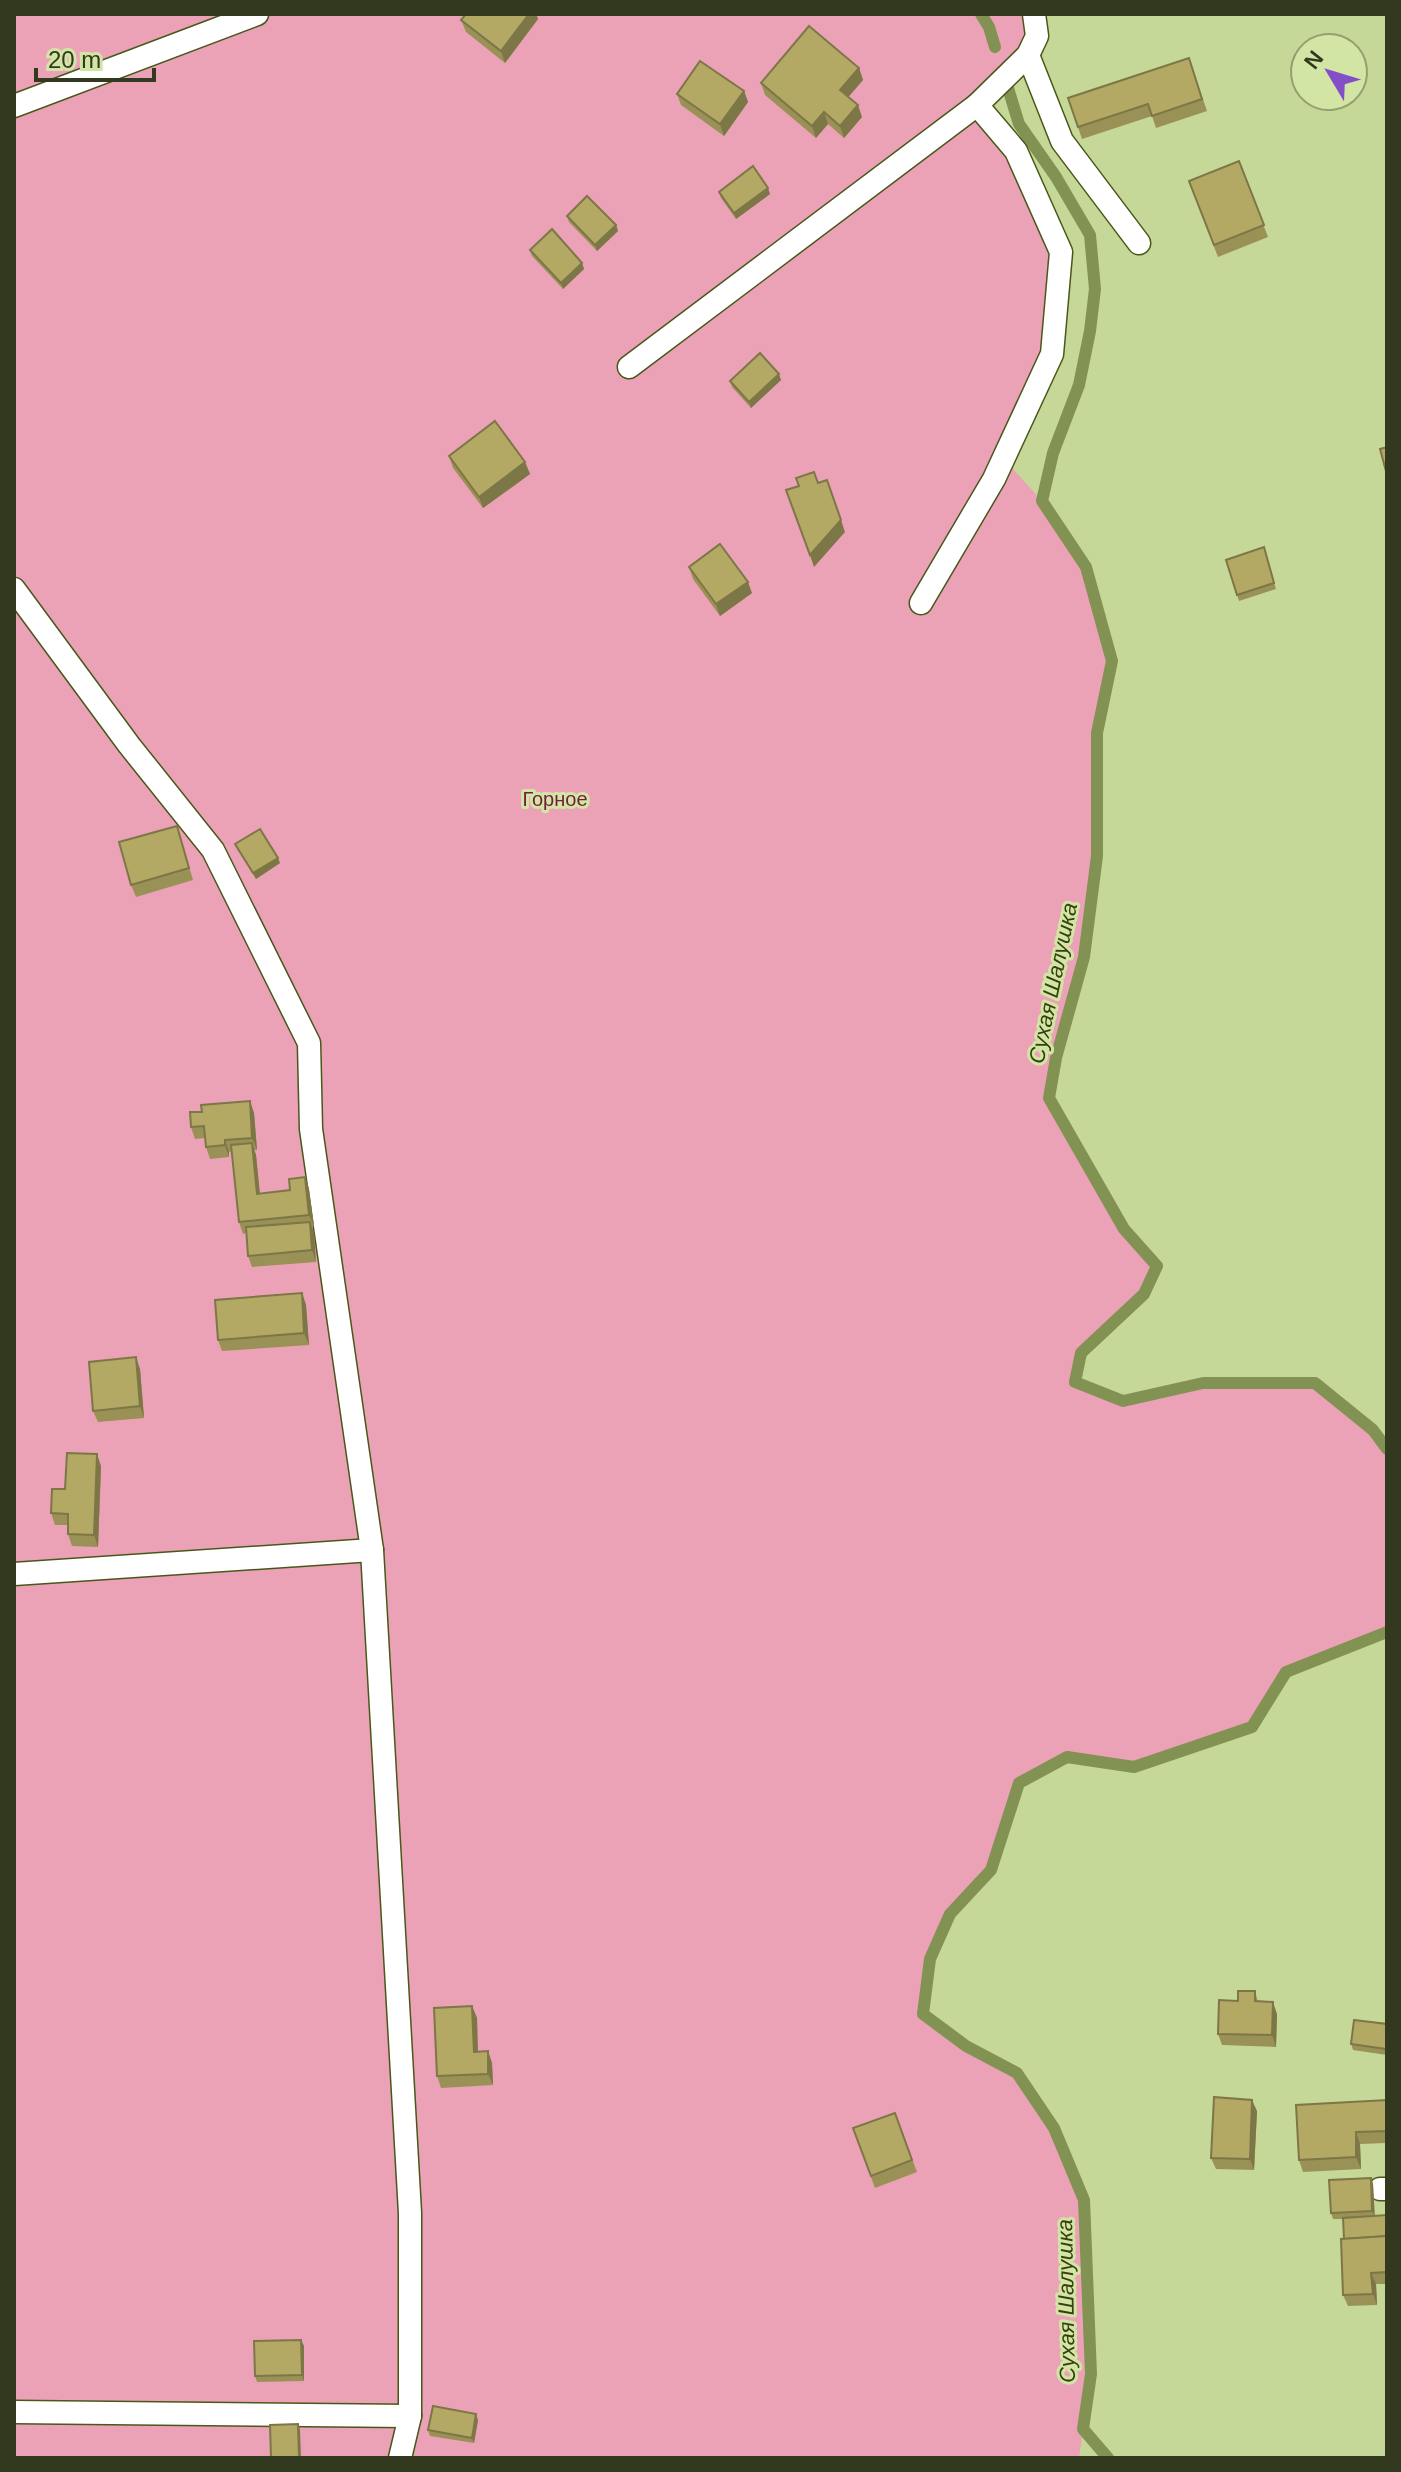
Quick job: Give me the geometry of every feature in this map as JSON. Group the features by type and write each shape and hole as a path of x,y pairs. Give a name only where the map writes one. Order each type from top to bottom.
{"lane":[{"path":"14,106 257,14"},
{"path":"629,367 977,105 1028,55 1037,36 1034,14"},
{"path":"1028,55 1062,141 1139,243"},
{"path":"921,603 994,479 1052,354 1061,252 1016,151 977,105"},
{"path":"14,589 129,745 213,850 309,1043 311,1129 372,1550 410,2213 410,2416 400,2458"},
{"path":"14,1574 372,1550"},
{"path":"14,2412 410,2416"}],"green space":[{"name":"Горное","path":"14,14 1034,14 1037,36 978,105 1061,252 1052,354 1004,459 1042,501 1086,567 1112,661 1097,733 1097,856 1084,957 1056,1058 1049,1098 1124,1229 1157,1266 1144,1294 1081,1353 1075,1381 1123,1401 1203,1383 1315,1383 1373,1430 1387,1449 1387,1632 1286,1672 1252,1727 1134,1767 1067,1757 1019,1783 991,1870 950,1914 930,1959 923,2014 966,2046 1017,2073 1054,2128 1084,2200 1091,2374 1079,2458 14,2458"}],"building":[{"path":"466,14 529,14 501,51 461,20"},
{"path":"809,26 859,68 840,90 858,105 840,126 824,112 812,126 761,83"},
{"path":"1189,58 1202,99 1152,116 1148,104 1078,127 1068,98"},
{"path":"700,61 744,91 720,124 677,94"},
{"path":"1239,161 1264,225 1214,245 1189,181"},
{"path":"753,166 768,188 734,213 719,192"},
{"path":"587,196 616,225 595,245 567,216"},
{"path":"552,229 582,263 561,283 530,250"},
{"path":"760,353 779,374 749,402 730,381"},
{"path":"495,421 525,462 479,497 449,456"},
{"path":"1387,447 1387,475 1380,449"},
{"path":"814,472 818,483 827,480 841,520 810,555 786,490 799,486 796,478"},
{"path":"720,544 748,582 716,604 689,567"},
{"path":"1264,547 1274,583 1237,595 1226,560"},
{"path":"177,826 189,868 131,885 119,842"},
{"path":"260,829 278,858 253,873 235,844"},
{"path":"250,1101 252,1138 225,1140 225,1145 206,1147 204,1126 191,1127 190,1112 202,1112 201,1105"},
{"path":"252,1143 257,1194 290,1190 289,1179 305,1177 309,1215 239,1222 231,1145"},
{"path":"310,1222 312,1250 248,1256 246,1227"},
{"path":"302,1293 304,1333 218,1340 215,1300"},
{"path":"136,1357 140,1406 93,1411 89,1362"},
{"path":"67,1453 97,1454 94,1535 68,1534 68,1514 51,1513 52,1489 65,1489"},
{"path":"1238,1991 1255,1991 1255,2001 1273,2002 1272,2035 1218,2034 1219,2000 1238,2001"},
{"path":"472,2006 474,2052 488,2051 488,2074 437,2076 434,2008"},
{"path":"1354,2020 1387,2024 1386,2049 1351,2044"},
{"path":"1214,2097 1252,2100 1250,2159 1211,2158"},
{"path":"1387,2100 1387,2131 1356,2132 1356,2157 1299,2160 1296,2105"},
{"path":"895,2113 912,2160 871,2176 853,2128"},
{"path":"1371,2178 1372,2211 1331,2213 1329,2180"},
{"path":"1387,2215 1387,2236 1344,2239 1343,2218"},
{"path":"1387,2236 1387,2272 1371,2273 1373,2294 1343,2295 1341,2239"},
{"path":"301,2340 302,2375 255,2376 254,2341"},
{"path":"433,2406 476,2414 472,2438 428,2430"},
{"path":"298,2424 299,2458 271,2458 270,2425"}],"waterway":[{"name":"Сухая Шалушка","path":"981,14 995,47"},
{"name":"Сухая Шалушка","path":"1008,88 1019,124 1056,177 1090,235 1095,289 1090,331 1079,385 1053,453 1042,501 1086,567 1112,661 1097,733 1097,856 1084,957 1056,1058 1049,1098 1124,1229 1157,1266 1144,1294 1081,1353 1075,1382 1123,1401 1203,1383 1315,1383 1373,1430 1387,1449"},
{"name":"Сухая Шалушка","path":"1108,2458 1083,2429 1091,2374 1084,2200 1054,2128 1017,2073 966,2046 923,2014 930,1959 950,1914 991,1870 1019,1783 1067,1757 1134,1767 1252,1727 1286,1672 1387,1632"}]}
